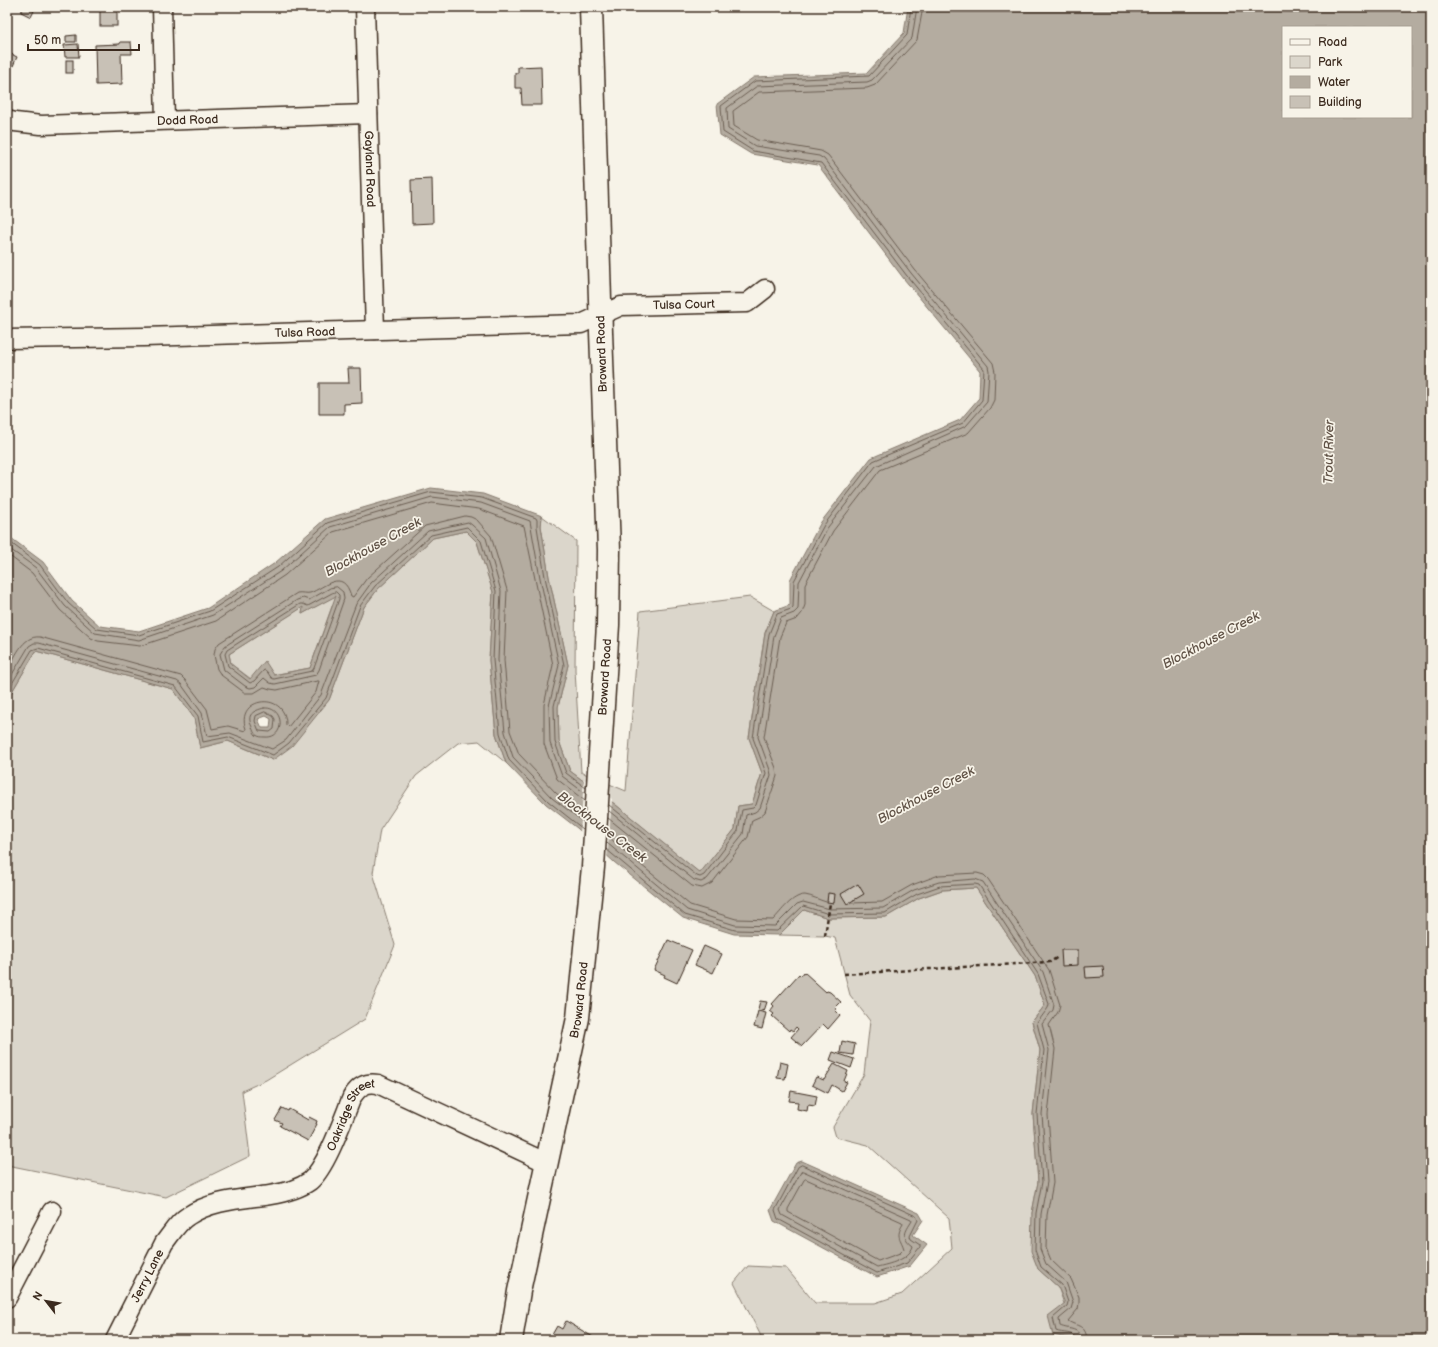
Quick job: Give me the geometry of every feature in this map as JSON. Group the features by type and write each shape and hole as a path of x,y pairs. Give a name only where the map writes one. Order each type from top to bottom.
{"main road":[{"name":"Broward Road","path":"511,1340 519,1291 578,1018 593,867 608,625 609,557 591,7"}],"street":[{"path":"162,7 165,120"},
{"name":"Gayland Road","path":"365,7 376,330"},
{"name":"Dodd Road","path":"7,120 41,124 368,114"},
{"name":"Tulsa Court","path":"600,316 621,306 747,303 765,289"},
{"name":"Tulsa Road","path":"7,339 144,338 581,324 600,316"},
{"name":"Oakridge Street","path":"187,1216 204,1207 222,1202 278,1194 310,1181 329,1151 356,1090 369,1082 378,1084 547,1163"},
{"path":"7,1298 14,1267 52,1211"},
{"name":"Jerry Lane","path":"115,1340 164,1243 187,1216"}],"path":[{"path":"825,936 830,903"},
{"path":"844,974 1050,962 1058,957"}],"green space":[{"path":"542,516 576,541 575,670 581,772 626,791 640,611 750,597 774,611 765,633 749,738 762,773 752,804 738,806 735,829 700,874 616,805 570,771 559,741 558,707 568,665 549,577 541,526"},
{"path":"466,531 477,542 493,592 489,660 496,734 506,763 479,741 458,743 416,776 380,830 373,873 395,945 365,1019 266,1080 242,1091 250,1156 166,1197 7,1165 7,700 36,651 173,689 194,718 200,748 228,741 273,760 329,700 364,607 378,589 433,538"},
{"path":"336,595 310,668 251,679 231,664 229,654 304,606 302,614"},
{"path":"976,888 1035,976 1045,1005 1032,1022 1040,1050 1033,1114 1038,1182 1032,1213 1038,1269 1058,1287 1077,1340 763,1340 734,1283 748,1266 786,1268 815,1303 875,1303 902,1294 952,1248 949,1218 868,1145 836,1137 833,1127 864,1074 870,1021 850,995 835,938 825,936 779,935 804,910 828,918 886,917 919,898 942,890"}],"water":[{"path":"908,7 1431,7 1431,1340 1077,1340 1053,1335 1048,1316 1065,1303 1058,1287 1038,1269 1031,1251 1032,1213 1038,1182 1033,1114 1040,1050 1032,1022 1045,1005 1035,976 976,888 942,890 919,898 886,917 828,918 804,910 779,935 734,934 683,918 614,862 577,828 546,804 506,763 496,734 489,660 493,592 477,542 466,531 433,538 378,589 364,607 329,700 292,746 273,760 228,741 200,748 194,718 173,689 36,651 7,700 7,535 43,562 72,601 100,626 139,631 208,608 275,563 325,519 431,488 483,494 542,516 541,526 549,577 568,665 558,707 559,741 570,771 616,805 700,873 735,829 738,806 752,804 762,773 749,738 765,633 774,611 790,605 790,580 821,522 871,458 960,420 979,398 980,371 904,279 818,165 751,154 720,135 717,104 754,77 867,73 904,33","holes":["336,596 310,668 274,675 265,661 250,679 231,664 229,654 303,607 302,614","266,716 271,719 270,728 262,728 258,719"]},
{"path":"802,1161 919,1213 923,1220 913,1235 927,1245 910,1266 877,1277 774,1221 770,1210 796,1163"}],"pier":[{"path":"584,779 612,799 607,859 580,834"}],"building":[{"path":"24,7 34,11 31,17 21,12"},
{"path":"100,7 117,7 117,26 100,26"},
{"path":"76,35 76,42 66,42 66,36"},
{"path":"120,42 131,42 132,54 121,54 122,84 96,85 95,45 120,44"},
{"path":"78,44 79,57 65,57 64,45"},
{"path":"7,52 17,57 9,75 7,74"},
{"path":"66,60 73,60 73,73 66,73"},
{"path":"541,66 542,105 522,105 521,88 515,88 515,73 518,73 518,67"},
{"path":"432,179 433,223 412,224 411,180"},
{"path":"348,368 361,368 362,403 344,404 344,414 319,414 319,383 349,383"},
{"path":"858,884 864,894 847,904 841,894"},
{"path":"828,893 835,894 834,903 827,902"},
{"path":"668,940 692,950 677,983 654,970"},
{"path":"704,946 722,954 713,973 695,965"},
{"path":"1061,950 1078,950 1078,965 1062,966"},
{"path":"1103,966 1104,977 1086,978 1085,967"},
{"path":"804,972 826,992 830,992 841,1002 835,1008 840,1015 828,1029 823,1024 802,1046 791,1037 798,1029 796,1027 793,1031 790,1029 789,1031 772,1016 774,1014 770,1011 774,1006 772,1004 799,974 801,976"},
{"path":"760,1001 767,1002 764,1011 758,1009"},
{"path":"758,1011 766,1013 762,1029 754,1027"},
{"path":"842,1041 855,1044 853,1055 840,1053"},
{"path":"833,1052 854,1059 851,1068 830,1060"},
{"path":"780,1062 788,1064 785,1079 777,1078"},
{"path":"834,1064 848,1071 844,1081 847,1082 842,1091 832,1085 828,1093 812,1085 816,1077 824,1080"},
{"path":"791,1091 817,1096 815,1106 808,1105 807,1111 797,1109 798,1102 789,1101"},
{"path":"282,1108 288,1111 289,1109 308,1120 309,1117 317,1121 317,1124 308,1141 280,1126 282,1123 275,1120"},
{"path":"566,1321 593,1337 591,1340 549,1340 557,1326 562,1329"}],"water label":[{"name":"Trout River","path":"1329,452"},
{"name":"Blockhouse Creek","path":"373,547"},
{"name":"Blockhouse Creek","path":"1211,640"},
{"name":"Blockhouse Creek","path":"926,795"},
{"name":"Blockhouse Creek","path":"602,827"}]}
